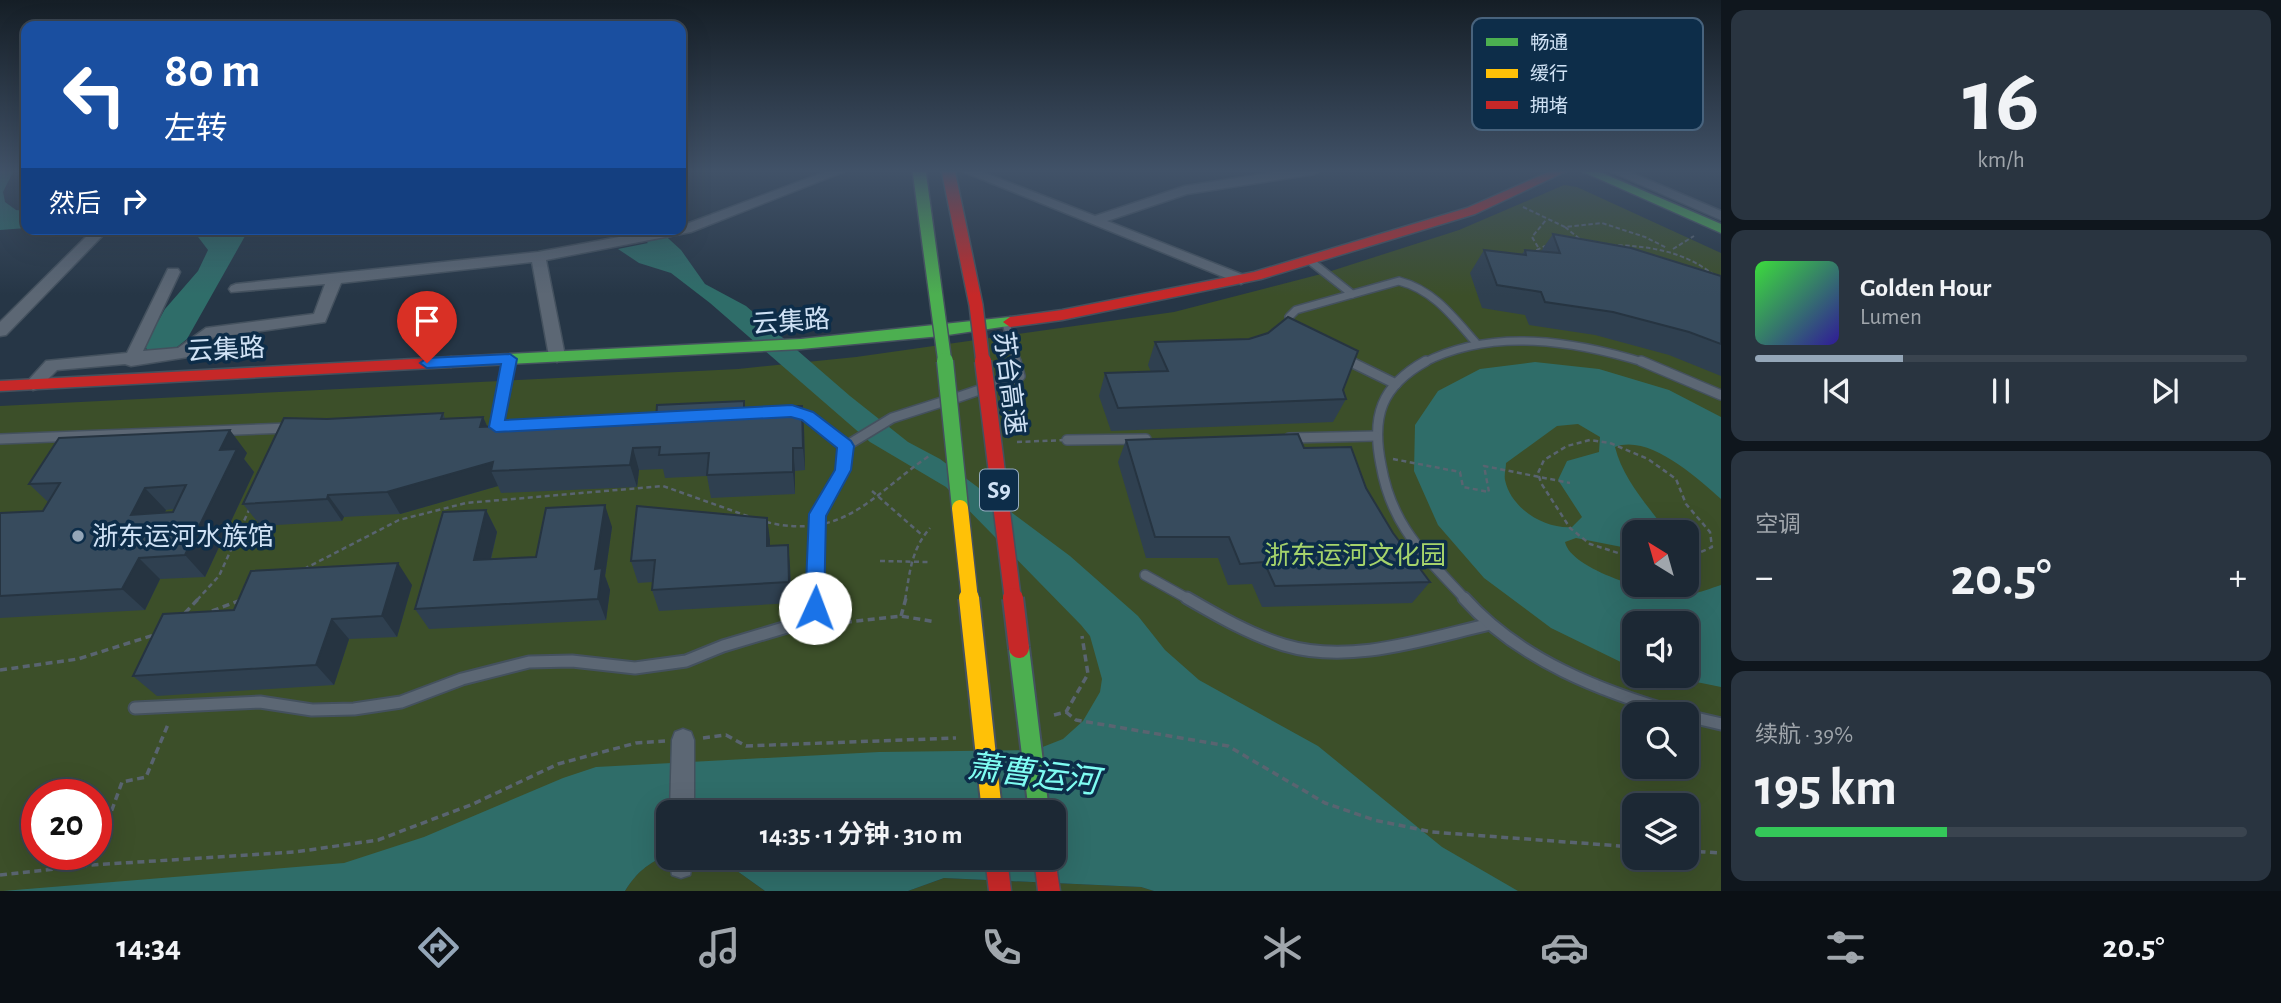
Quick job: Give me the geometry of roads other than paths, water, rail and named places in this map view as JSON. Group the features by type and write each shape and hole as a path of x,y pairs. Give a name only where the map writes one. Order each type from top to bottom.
{"main road":[{"name":"S9","path":"925,212 939,302 991,800"},
{"name":"苏台高速","path":"957,212 976,305 1038,800"},
{"name":"云集路","path":"0,386 557,356 754,349 1006,323 1062,315 1241,279 1472,212"},
{"path":"1686,212 1721,229"},
{"path":"997,870 1000,891"},
{"path":"1046,870 1049,891"}],"street":[{"path":"686,229 732,212"},
{"path":"1070,212 1241,279"},
{"path":"1094,221 1122,212"},
{"path":"0,331 96,235"},
{"path":"236,289 538,257 654,235"},
{"path":"538,257 557,356"},
{"path":"131,360 173,272"},
{"path":"33,384 52,365 131,360 182,353 206,333 320,318 335,278"},
{"path":"682,800 683,740"}],"lane":[{"path":"1309,260 1352,294"},
{"path":"1303,338 1292,332 1289,317 1296,310 1399,281 1415,283 1430,292 1477,344"},
{"path":"846,446 892,418 1020,376 1006,323"},
{"path":"1636,702 1555,666 1490,624 1411,541 1385,492 1375,436 1378,413 1396,384 1417,366 1444,352 1477,344 1530,341 1590,348 1654,365 1721,395"},
{"path":"1338,355 1396,384"},
{"path":"496,427 510,359"},
{"path":"778,412 792,411 807,416 846,446"},
{"path":"523,425 671,417"},
{"path":"484,427 510,426"},
{"path":"0,439 300,429"},
{"path":"1281,438 1375,436"},
{"path":"1067,440 1160,439"},
{"path":"135,708 260,702 312,710 354,709 401,702 462,678 529,662 572,661 635,668 686,661 723,646 787,629 807,621 815,608 817,514 828,500 843,470 846,446"},
{"path":"1144,575 1260,636 1313,651 1374,650 1490,624"},
{"path":"1699,719 1721,724"}],"water":[{"path":"0,212 21,212 21,228 0,230"},
{"path":"197,235 246,235 187,339 172,351 148,353 145,345 165,309 198,271 208,250"},
{"name":"萧曹运河","path":"639,235 665,235 681,250 705,284 746,306 908,442 940,459 1070,556 1138,616 1165,650 1199,680 1318,746 1442,847 1518,891 1154,891 1141,887 944,878 908,891 765,891 736,870 1066,870 1066,800 656,800 656,861 634,878 625,891 3,891 344,863 424,837 563,778 596,767 879,752 1035,750 1063,739 1083,721 1100,692 1102,679 1090,636 946,487 870,442 710,303 671,273 639,263 618,249 648,243"},
{"path":"1535,362 1599,369 1669,390 1721,417 1721,499 1685,469 1657,452 1628,445 1615,447 1628,478 1658,520 1622,520 1622,547 1576,538 1565,542 1571,553 1583,563 1622,581 1622,597 1699,597 1699,592 1721,585 1721,687 1699,683 1699,611 1622,611 1622,663 1551,628 1484,578 1438,525 1414,471 1415,425 1438,391 1480,369","holes":["1578,424 1600,437 1599,452 1567,461 1558,480 1582,517 1572,527 1541,521 1522,508 1508,490 1505,480 1506,463 1557,426"]}],"place":[{"name":"浙东运河水族馆","path":"78,536"}],"park label":[{"name":"浙东运河文化园","path":"1355,555"}]}
